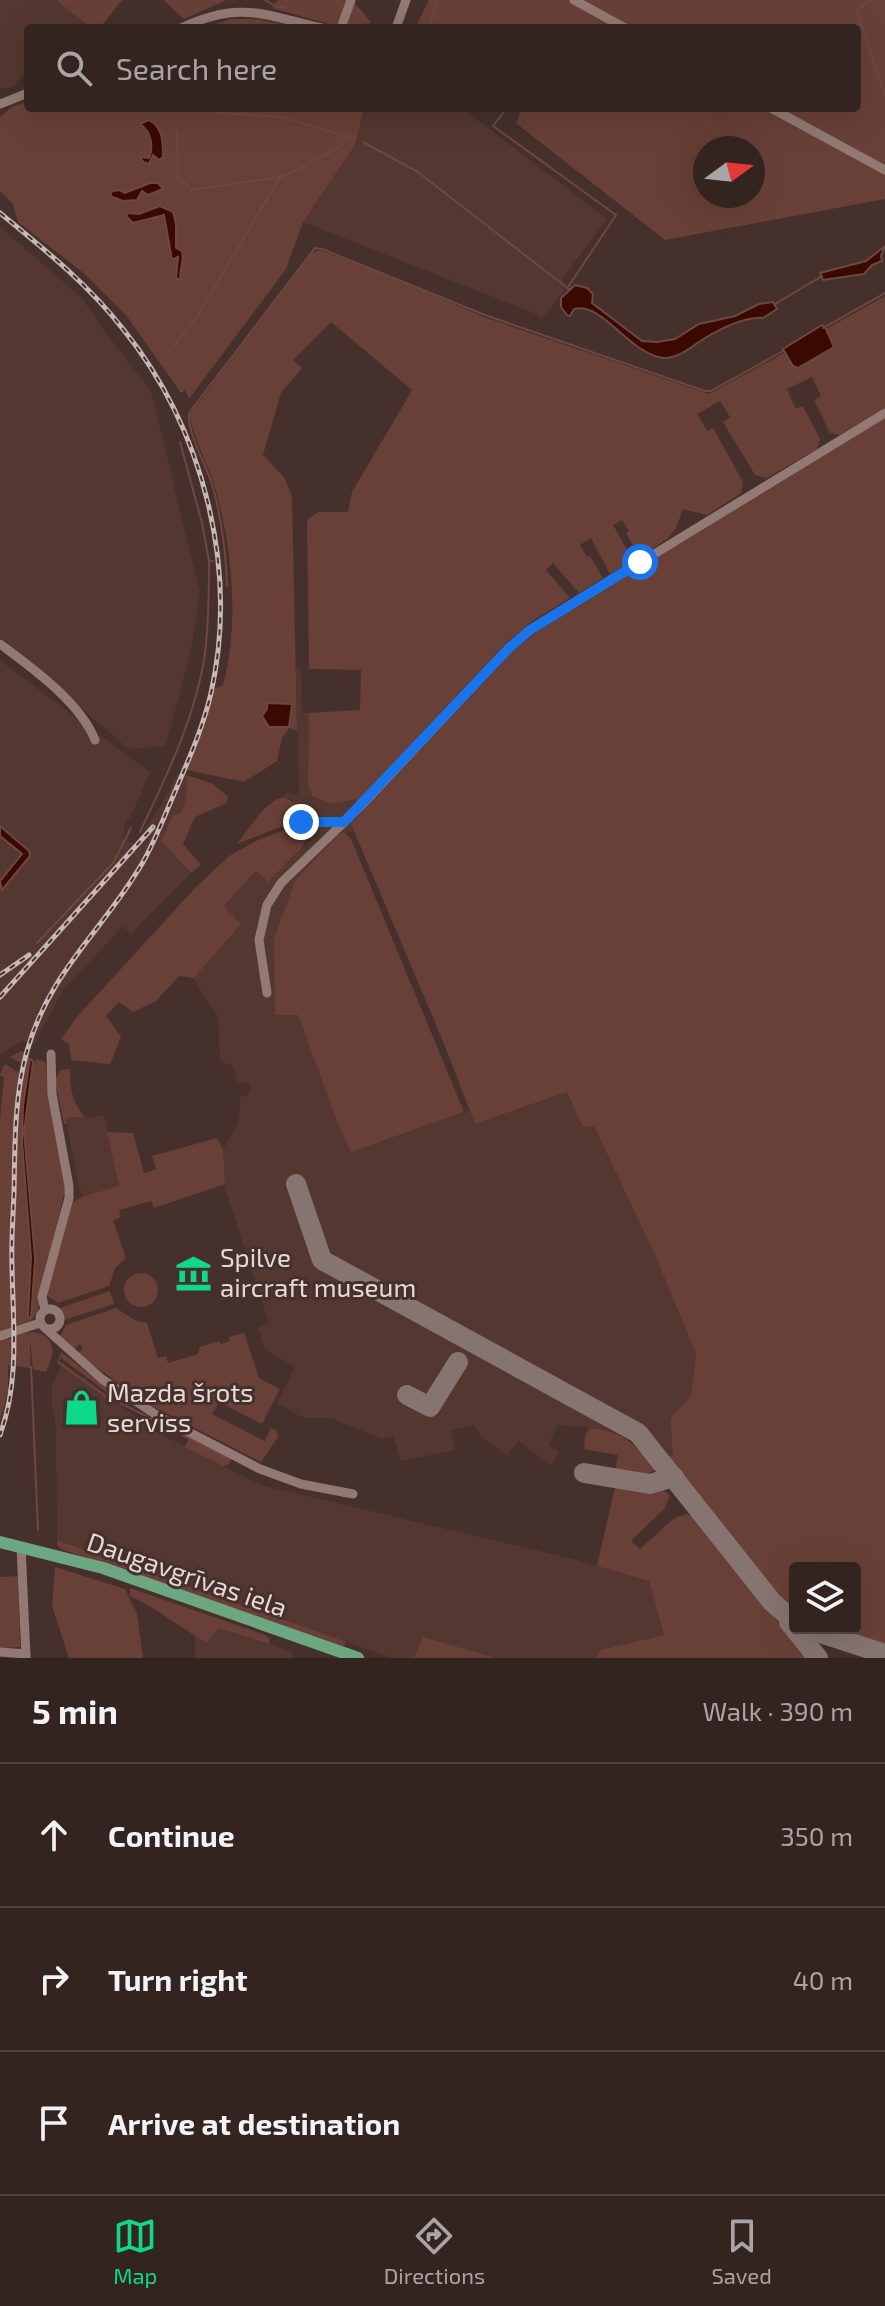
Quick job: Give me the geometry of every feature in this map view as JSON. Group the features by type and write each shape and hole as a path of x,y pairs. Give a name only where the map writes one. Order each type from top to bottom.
{"main road":[{"name":"Daugavgrīvas iela","path":"0,1542 103,1568 358,1658"}],"street":[{"path":"342,24 351,0"},
{"path":"397,24 406,0"},
{"path":"574,0 618,24"},
{"path":"190,24 209,15 245,8 307,24"},
{"path":"0,104 24,95"},
{"path":"778,112 885,170"},
{"path":"267,993 259,940 267,905 281,883 344,822 509,648 530,630 885,413"},
{"path":"0,644 82,716 95,740"},
{"path":"301,822 344,822"},
{"path":"45,1310 42,1297 69,1198 52,1094 51,1054"},
{"path":"45,1310 40,1316 43,1326 102,1379 158,1416 260,1469 301,1484 353,1494"},
{"path":"0,1336 43,1326 55,1328 60,1318 55,1310 45,1310"},
{"path":"0,1652 26,1656 21,1546"}],"shaded area":[{"path":"0,0 56,0 86,24 24,24 24,73 13,87 0,88"},
{"path":"56,0 122,0 103,24 86,24"},
{"path":"164,0 226,0 184,19"},
{"path":"278,0 352,0 371,22 328,24 272,8"},
{"path":"429,0 885,0 885,199 665,240 516,123 521,112 861,112 861,24 417,24"},
{"path":"231,19 257,19 282,24 215,24"},
{"path":"24,102 24,112 363,112 355,145 303,222 286,269 189,399 185,390 181,393 126,315 86,275 18,222 13,204 0,191 0,117"},
{"path":"363,112 467,112 607,219 563,278 563,292 541,320 536,314 303,222 355,145"},
{"path":"149,120 160,131 163,157 159,160 153,155 149,164 140,157 149,158 151,144 147,131 140,124"},
{"path":"158,183 163,189 148,195 142,191 137,200 123,201 110,196 112,191 125,193"},
{"path":"160,206 173,212 176,248 182,251 183,256 181,280 176,278 178,257 172,260 164,215 133,223 126,216"},
{"path":"0,227 82,298 151,391 200,592 192,644 166,746 130,749 125,746 0,638"},
{"path":"885,246 882,261 872,265 864,274 823,280 820,273 866,261"},
{"path":"319,250 380,272 484,317 709,394 784,353 793,366 834,344 826,329 885,296 885,408 840,435 830,433 814,400 821,396 812,377 787,389 796,409 803,406 820,439 817,449 767,478 755,475 723,422 730,417 720,401 697,414 707,431 713,428 743,482 741,493 707,515 682,509 672,533 639,556 622,520 613,525 633,560 610,574 591,538 580,545 603,578 579,593 553,563 546,570 570,598 531,622 507,642 360,798 333,804 312,796 308,785 309,713 360,710 361,670 309,669 307,520 318,512 348,512 352,492 412,390 331,322 293,360 302,368 281,393 263,455 284,477 292,496 297,731 289,728 282,738 277,761 244,782 187,770 213,689 223,685 232,610 229,558 220,507 190,414 312,253"},
{"path":"575,285 587,288 593,294 592,303 642,341 675,339 699,324 735,316 759,304 773,302 777,309 763,318 725,327 682,353 666,358 653,356 641,349 596,313 574,309 570,316 567,315 561,307 561,298"},
{"path":"822,325 834,347 798,368 793,366 783,349"},
{"path":"885,418 885,1647 844,1634 861,1634 861,1562 789,1562 789,1608 668,1458 673,1454 670,1419 691,1395 696,1354 655,1255 594,1126 582,1127 567,1092 475,1124 351,824 513,651 538,631"},
{"path":"0,660 83,723 90,742 100,735 150,772 131,816 125,822 123,838 135,844 178,773 186,775 186,801 161,841 191,873 131,934 123,926 63,990 34,1045 23,1041 0,1054"},
{"path":"296,669 301,669 302,713 309,713 308,785 312,795 360,798 374,783 382,791 355,818 352,832 347,833 298,1015 339,1127 351,1151 470,1110 475,1124 567,1092 581,1126 594,1125 655,1255 696,1354 691,1395 670,1419 673,1454 656,1469 627,1437 607,1430 557,1425 549,1445 560,1452 550,1466 519,1441 507,1456 483,1438 473,1425 451,1430 455,1450 401,1461 393,1436 382,1439 331,1418 304,1418 277,1403 295,1367 265,1350 258,1328 269,1323 225,1188 223,1149 237,1126 240,1097 248,1095 251,1089 247,1082 237,1082 233,1066 220,1061 218,1016 194,978 241,924 224,906 256,871 267,881 293,827 285,830 283,826 289,823 293,800 285,797 286,793 299,793"},
{"path":"267,703 292,704 289,727 269,727 262,716"},
{"path":"186,775 211,783 228,796 227,803 195,817 183,844 201,865 191,873 161,841 173,815 181,813 183,808"},
{"path":"285,797 297,805 298,816 283,826 237,844 264,809"},
{"path":"0,826 29,851 30,856 2,890 0,881 22,854 0,836"},
{"path":"293,827 306,838 302,847 268,882 256,871 224,906 241,924 194,978 179,976 156,1001 133,1012 119,1002 106,1016 121,1037 110,1064 71,1060 69,1044 61,1039 76,1018 195,888 229,856 260,839"},
{"path":"344,832 351,839 464,1112 351,1152 298,1015 275,1015 274,939 295,881"},
{"path":"21,1051 26,1052 30,1059 23,1106 22,1141 31,1257 30,1318 35,1259 24,1132 31,1067 37,1059 45,1062 66,1185 37,1313 30,1321 7,1329 8,1340 33,1332 45,1336 52,1347 51,1360 46,1372 33,1369 30,1341 30,1368 8,1365 8,1390 0,1422 0,1120 4,1078 0,1075 5,1064 19,1073 21,1063 10,1057"},
{"path":"30,1059 33,1061 24,1132 35,1259 31,1318 28,1317 31,1257 22,1141 23,1106"},
{"path":"70,1069 73,1095 85,1117 66,1118 67,1124 64,1124 55,1080 61,1070"},
{"path":"104,1116 119,1186 84,1196 79,1189 66,1118"},
{"path":"107,1132 133,1133 144,1173 156,1169 152,1156 217,1138 223,1149 225,1184 154,1208 151,1201 119,1210 121,1217 113,1220 126,1258 115,1268 109,1286 58,1303 46,1295 71,1203 119,1186"},
{"path":"141,1273 153,1278 158,1290 153,1302 141,1307 129,1302 124,1290 129,1278"},
{"path":"110,1291 114,1304 64,1320 60,1308"},
{"path":"116,1308 136,1321 147,1323 158,1358 166,1356 168,1363 198,1354 200,1347 219,1341 221,1344 230,1341 229,1337 244,1333 259,1378 280,1389 262,1424 219,1402 212,1414 265,1441 271,1428 277,1431 278,1437 261,1462 150,1405 77,1354 83,1348 80,1344 74,1349 60,1337 66,1325"},
{"path":"61,1352 106,1387 113,1397 61,1358 59,1361 112,1399 110,1401 57,1363"},
{"path":"62,1364 160,1434 261,1485 577,1560 649,1581 664,1635 600,1650 596,1658 496,1658 423,1638 414,1658 392,1658 57,1540 56,1429 52,1386"},
{"path":"590,1428 612,1432 628,1440 656,1469 644,1476 615,1472 618,1455 584,1449 585,1435"},
{"path":"191,1436 231,1457 229,1464 223,1466 184,1447"},
{"path":"615,1487 665,1491 670,1496 664,1509 631,1541 640,1549 673,1519 686,1514 694,1517 807,1658 596,1658 600,1650 664,1635 649,1581 597,1566"},
{"path":"57,1540 347,1642 343,1646 61,1549"},
{"path":"55,1567 125,1589 137,1614 143,1658 69,1658 52,1606"},
{"path":"18,1576 20,1647 0,1648 0,1577"},
{"path":"130,1588 265,1635 270,1644 219,1628 207,1643 130,1596"},
{"path":"196,1619 293,1652 293,1658 195,1658"},
{"path":"423,1637 496,1658 414,1658"}],"waterway":[{"path":"265,0 277,7 285,7"},
{"path":"430,24 437,0"},
{"path":"870,0 857,10 885,96"},
{"path":"211,112 282,117 355,139"},
{"path":"504,112 493,126 616,215 568,287"},
{"path":"177,130 178,181 191,190 280,177"},
{"path":"174,346 198,315 280,177 335,149 348,137"},
{"path":"363,142 418,172 570,290"},
{"path":"227,586 217,503 195,442 189,413 315,248 485,315 705,391 711,391 783,351"},
{"path":"775,304 822,276"},
{"path":"823,328 885,293"},
{"path":"180,442 209,561 213,561"},
{"path":"140,832 179,745 195,700 205,653 209,561"},
{"path":"37,943 113,863 131,828"},
{"path":"31,1367 38,1530"},
{"path":"120,1403 152,1419"},
{"path":"160,1423 230,1460"}],"taxiway":[{"path":"296,1184 322,1260 638,1433 772,1602 789,1617"},
{"path":"407,1395 430,1407 458,1362"},
{"path":"584,1473 650,1484 674,1477"},
{"path":"799,1634 818,1658"},
{"path":"823,1634 885,1654"}],"railway":[{"path":"0,213 95,297 151,368 174,410 208,501 217,549 220,597 219,646 208,706 163,820 127,887 49,997 27,1051 17,1104 15,1140 13,1373 0,1435"},
{"path":"0,997 153,827"},
{"path":"0,975 29,955"}],"place":[{"name":"Spilve aircraft museum","path":"194,1273"},
{"name":"Mazda šrots serviss","path":"81,1408"}],"route":[{"path":"301,822 344,822 509,648 530,630 640,562"}]}
